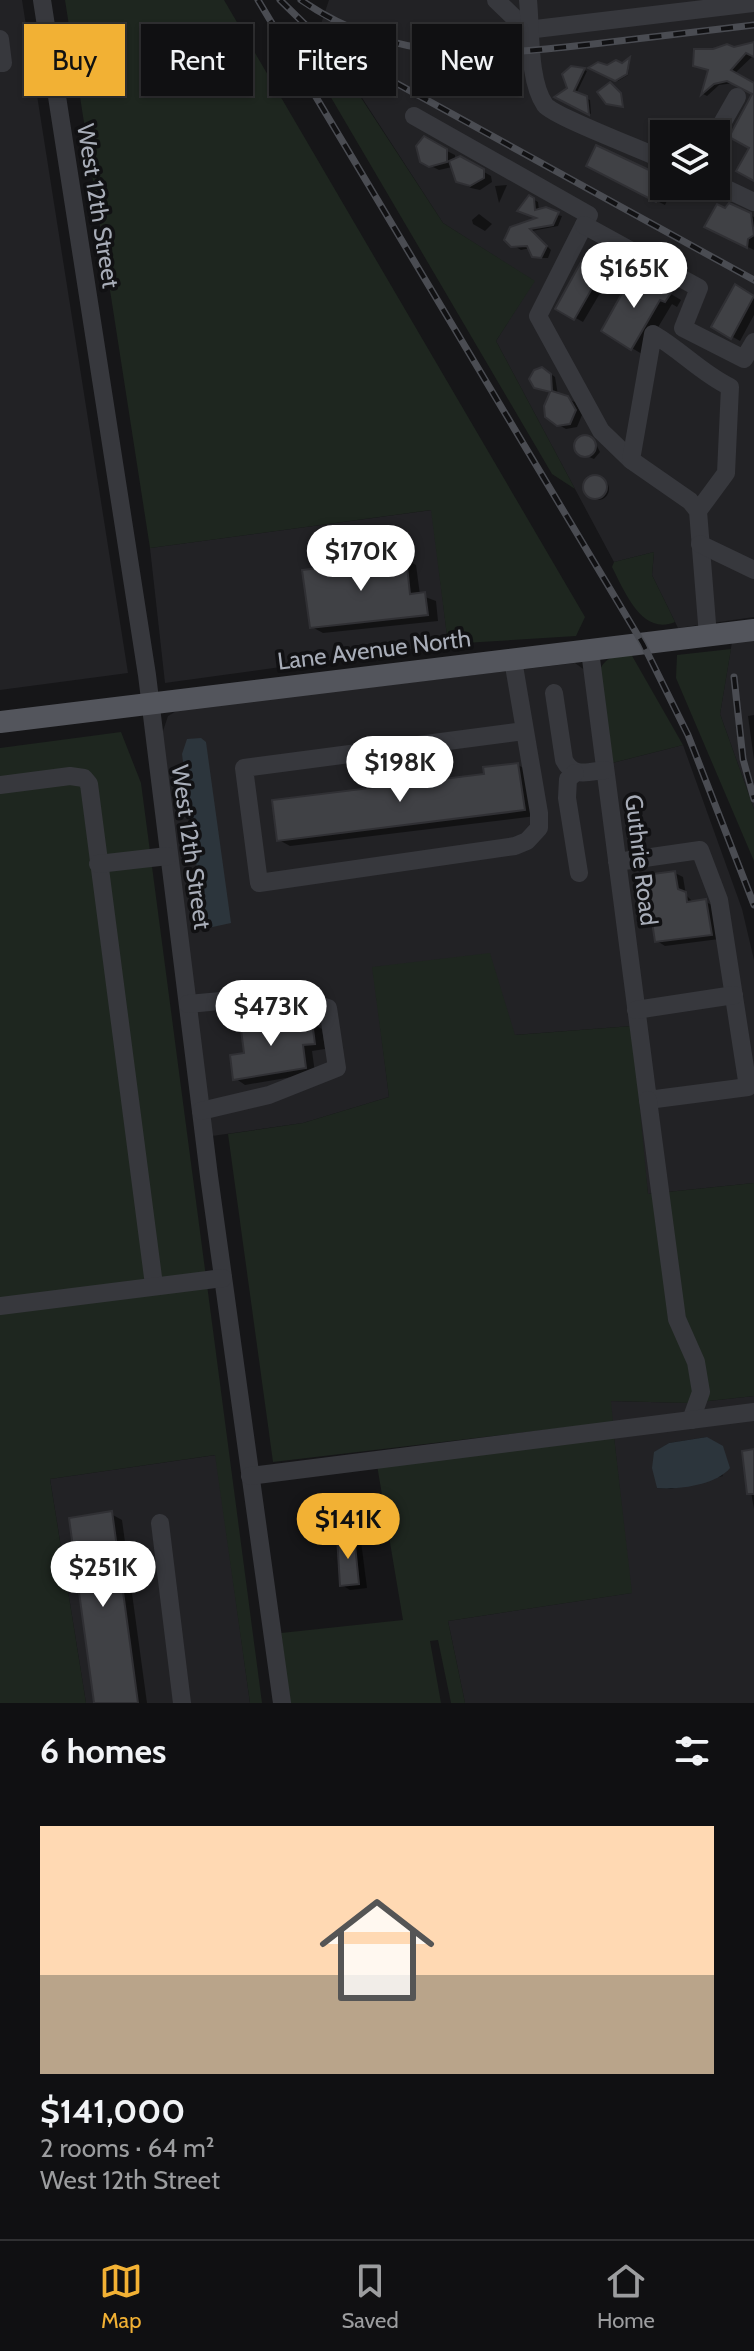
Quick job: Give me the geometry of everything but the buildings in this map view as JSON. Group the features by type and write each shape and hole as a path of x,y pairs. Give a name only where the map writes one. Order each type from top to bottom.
{"main road":[{"name":"Lane Avenue North","path":"0,722 754,630"}],"street":[{"name":"West 12th Street","path":"42,0 102,396 120,485 223,1278 282,1703"},
{"path":"496,0 527,30 754,3"},
{"path":"528,0 531,52 545,105 565,119 607,133 650,153"},
{"path":"0,39 0,63"},
{"path":"724,120 737,97"},
{"path":"414,116 589,215 538,316 601,431 631,460 690,501 698,511 708,636"},
{"path":"730,191 754,202"},
{"path":"584,225 699,288 683,328 746,362"},
{"path":"631,460 653,334 679,349 705,374 730,387 726,473"},
{"path":"698,511 726,473 735,467 746,362 754,342"},
{"path":"700,544 754,570"},
{"name":"Guthrie Road","path":"590,651 677,1319 696,1362 701,1392 691,1420"},
{"path":"513,660 539,813 539,828 527,841 515,846 259,883 244,768 524,731"},
{"path":"554,693 564,760 575,773"},
{"path":"579,873 567,798 568,779 575,773 605,770"},
{"path":"0,785 70,776 84,778 89,784 154,1285"},
{"path":"617,862 700,850 719,900 748,1087 648,1100"},
{"path":"98,864 168,856"},
{"path":"188,1004 286,995 328,1008 337,1068 269,1095 201,1111"},
{"path":"636,1010 734,995"},
{"path":"0,1306 223,1278"},
{"path":"250,1476 754,1412"},
{"path":"160,1523 182,1703"}],"shaded area":[{"path":"0,0 22,0 26,24 24,96 37,96 128,673 0,690"},
{"path":"65,0 224,0 238,24 141,24 141,96 253,96 253,50 269,77 269,96 280,96 585,617 576,636 448,644 431,510 150,548 80,96 125,96 125,24 69,24"},
{"path":"329,0 754,0 754,617 678,628 652,575 654,552 614,562 496,341 534,281 443,223 361,96 396,96 396,24 321,24"},
{"path":"330,96 360,96 443,223 535,281 496,341 575,489 552,474"},
{"path":"432,510 448,644 165,683 150,548"},
{"path":"654,552 652,575 675,622 663,625 653,623 636,609 612,567 614,562"},
{"path":"754,639 754,809 720,714 732,642"},
{"path":"731,649 720,714 754,809 754,861 676,678 677,655"},
{"path":"631,654 683,745 612,763 598,676 610,659"},
{"path":"575,663 586,671 632,1026 514,1035 373,967 389,1097 303,1123 212,1136 161,737 168,716 178,710"},
{"path":"121,732 141,783 262,1703 250,1703 215,1455 50,1479 86,1703 0,1703 0,748"},
{"path":"201,738 206,742 231,923 208,928 204,923 182,754 187,739"},
{"path":"683,745 742,909 754,960 754,1183 648,1194 636,1097 651,1083 612,763"},
{"path":"490,953 515,1035 632,1026 648,1194 754,1183 754,1396 690,1403 611,1401 613,1422 273,1462 228,1134 303,1123 389,1097 372,967"},
{"path":"754,1396 754,1703 465,1703 448,1621 631,1593 610,1401 690,1403","holes":["707,1437 723,1476 672,1489 657,1488 655,1452 669,1443"]},
{"path":"614,1436 632,1593 448,1621 465,1703 451,1703 438,1640 430,1641 441,1703 290,1703 281,1633 403,1620 377,1465"},
{"path":"707,1437 723,1446 730,1468 716,1479 696,1485 657,1488 652,1468 654,1452 669,1443"},
{"path":"216,1455 250,1703 86,1703 50,1479"}],"railway":[{"path":"258,0 643,644 688,735 754,905"},
{"path":"280,0 320,39 345,55 754,280"},
{"path":"301,0 337,21 373,36 409,46 446,51 483,53 561,48 754,25"},
{"path":"734,677 743,759 754,799"}]}
